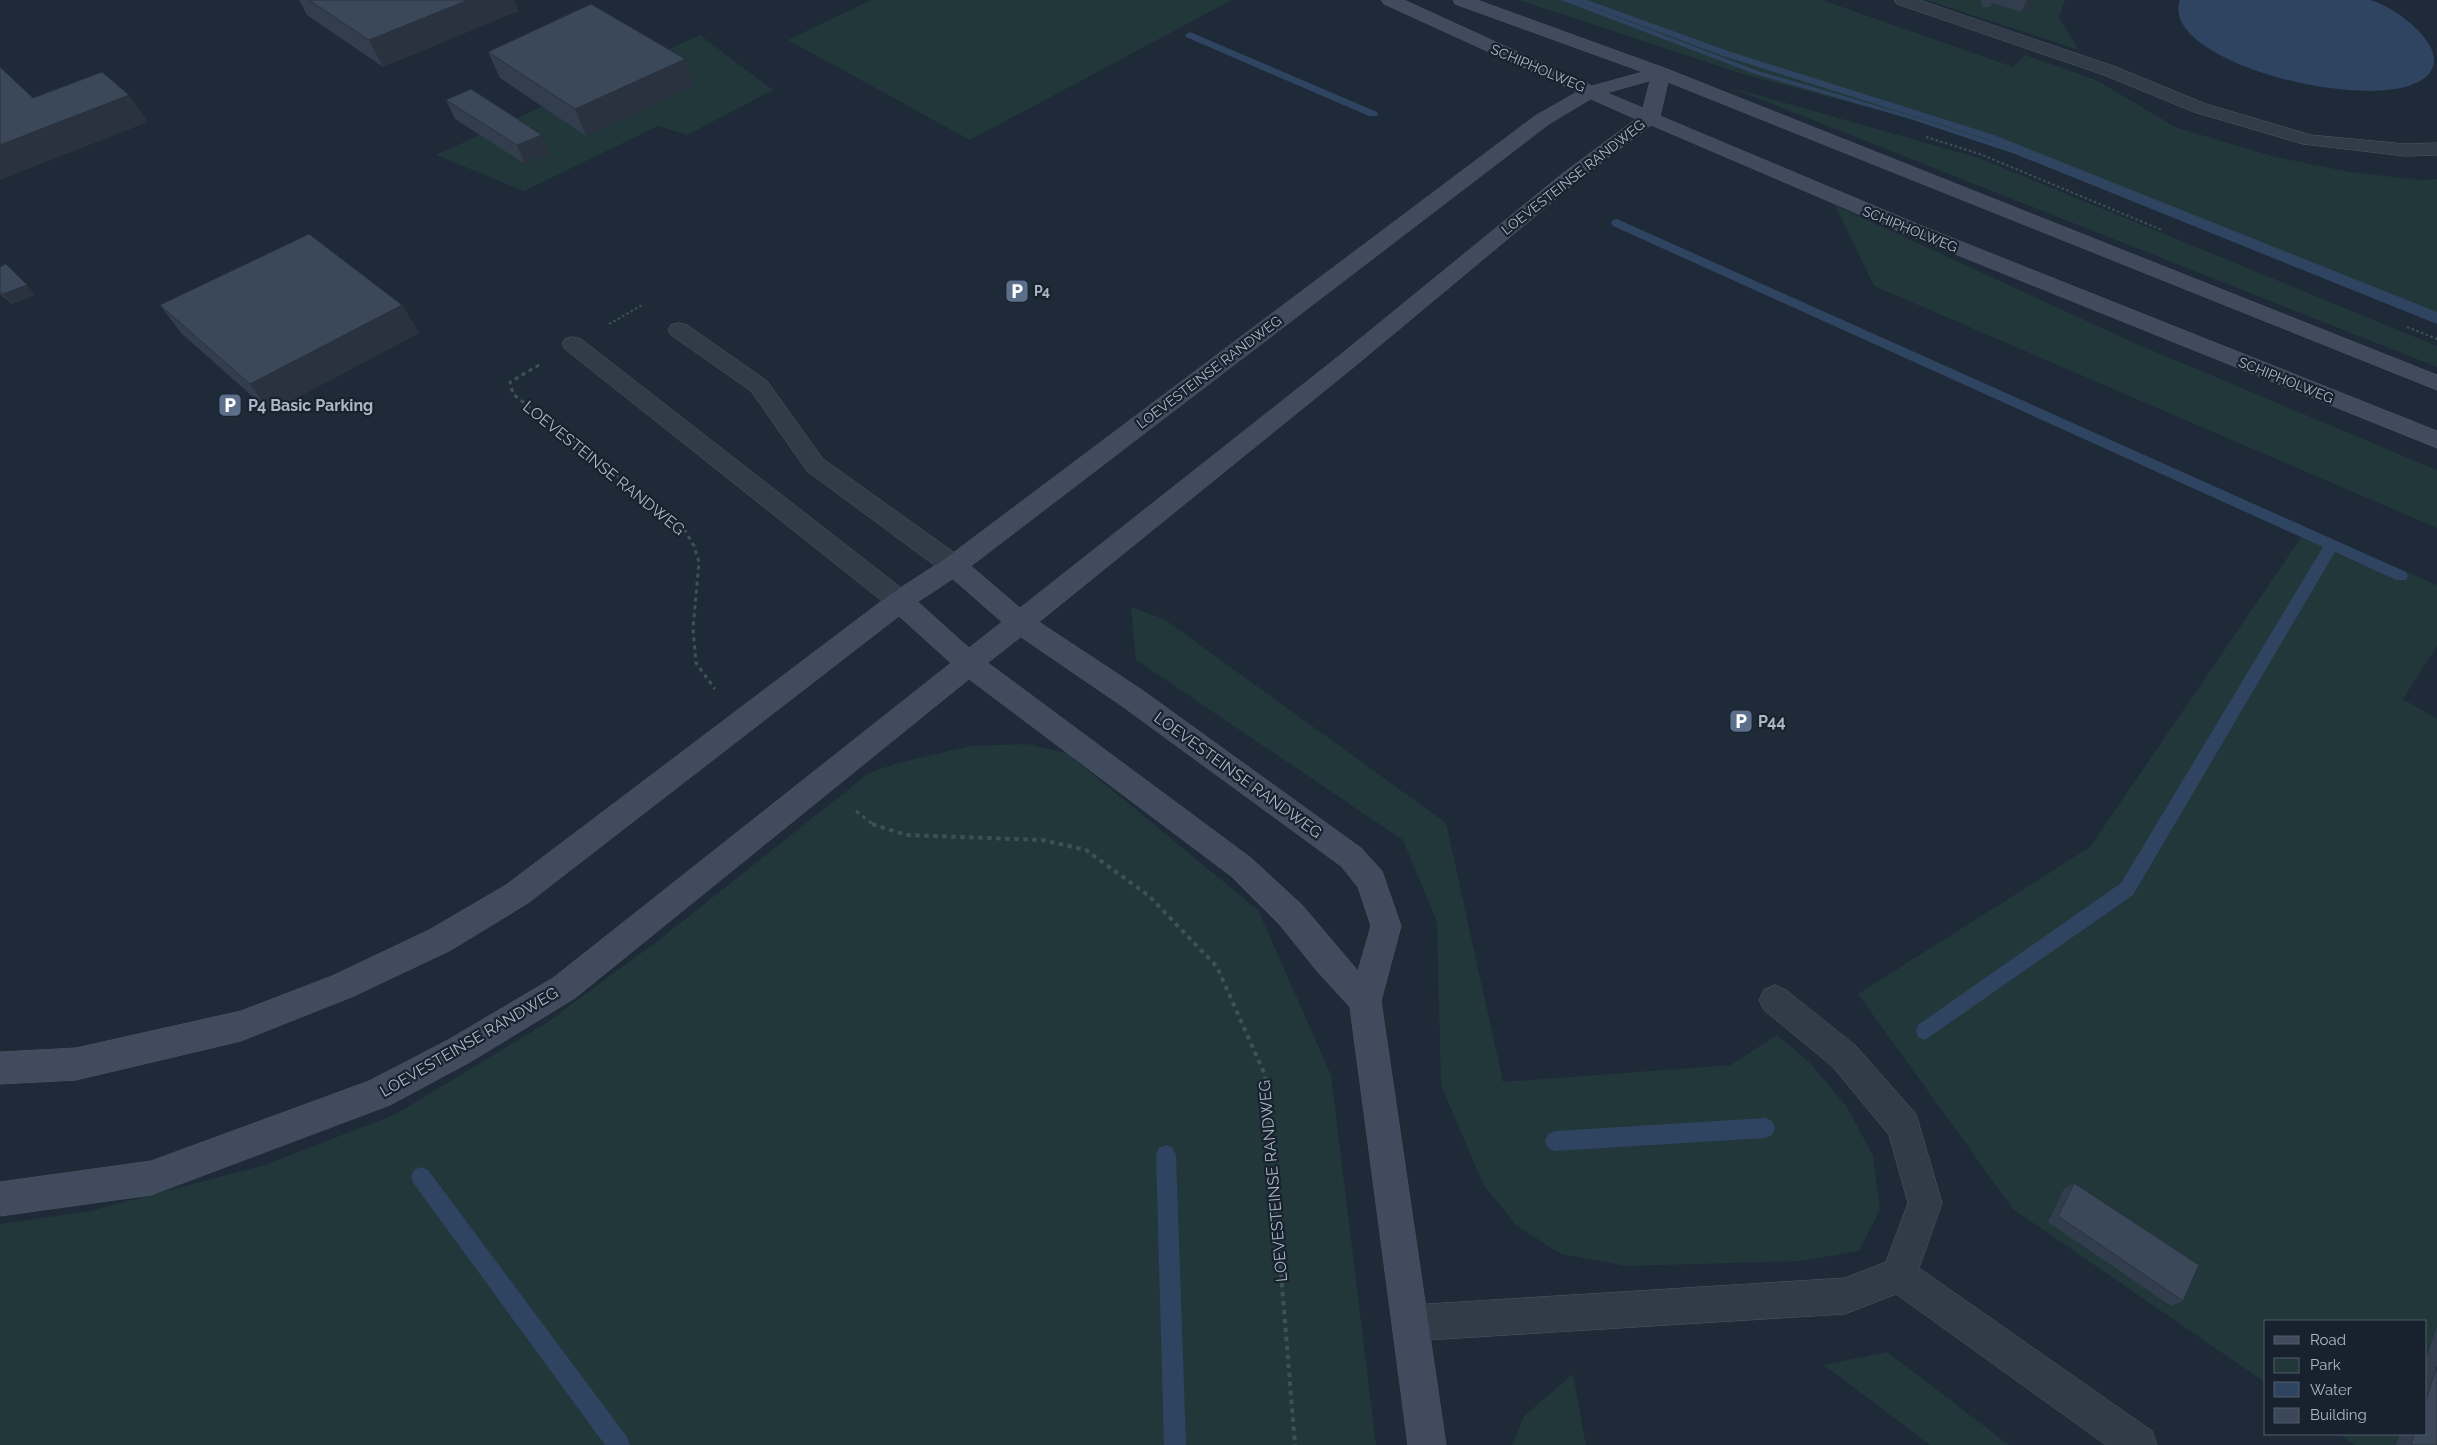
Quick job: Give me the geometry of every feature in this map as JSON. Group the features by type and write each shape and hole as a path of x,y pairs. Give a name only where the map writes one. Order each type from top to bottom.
{"street":[{"name":"SCHIPHOLWEG","path":"1390,0 1517,60 1886,219 2437,440"},
{"path":"1461,0 1660,73 2437,383"},
{"name":"LOEVESTEINSE RANDWEG","path":"0,1068 76,1064 241,1026 343,986 440,940 517,894 900,601 954,566 1542,120 1592,91 1660,73 1650,117 1569,178 1347,361 564,988 458,1052 378,1094 151,1178 0,1199"},
{"name":"LOEVESTEINSE RANDWEG","path":"954,566 1020,623 1132,698 1351,857 1371,880 1386,926 1365,1001 1427,1445"},
{"path":"900,601 968,663 1242,867 1291,915 1328,961 1365,1001"}],"lane":[{"path":"1903,0 2110,72 2200,108 2310,140 2405,150 2437,149"},
{"path":"679,330 758,386 815,465 954,566"},
{"path":"573,344 900,601"},
{"path":"1411,1323 1845,1296 1899,1275 1925,1203 1904,1126 1844,1056 1775,1000"},
{"path":"1899,1275 2138,1445"}],"path":[{"name":"LOEVESTEINSE RANDWEG","path":"644,304 510,382 513,394 684,529 694,546 699,562 693,629 696,663 718,693 748,718"},
{"name":"LOEVESTEINSE RANDWEG","path":"821,781 874,825 906,835 1042,840 1086,850 1150,896 1217,966 1266,1075 1295,1445"}],"green space":[{"path":"871,0 1232,0 970,140 788,40"},
{"path":"1519,0 1822,0 2013,67 2025,55 2096,80 2177,128 2276,157 2350,172 2420,180 2437,179 2437,322 1992,142 1743,74"},
{"path":"1926,0 2065,0 2059,18 2079,50"},
{"path":"700,35 773,90 687,135 658,126 524,191 436,155"},
{"path":"1732,88 1979,158 2437,346 2437,367"},
{"path":"1835,205 2132,342 2437,470 2437,528 1874,286"},
{"path":"2307,529 2437,585 2437,646 2403,699 2437,719 2437,1327 2427,1357 2427,1320 2264,1320 2264,1382 2013,1209 1858,994 2090,847"},
{"path":"1131,607 1164,619 1446,823 1503,1082 1731,1065 1777,1035 1809,1062 1847,1107 1873,1156 1880,1210 1859,1251 1801,1261 1627,1266 1561,1254 1517,1226 1483,1184 1441,1085 1437,922 1403,840 1136,660"},
{"path":"1027,744 1067,753 1258,910 1331,1075 1376,1445 0,1445 0,1224 90,1211 265,1165 396,1114 548,1022 664,936 869,773 898,763 970,746"},
{"path":"1887,1352 2009,1445 1930,1445 1824,1365"},
{"path":"1573,1374 1586,1445 1512,1445 1524,1416"},
{"path":"2340,1435 2401,1435 2397,1445 2355,1445"}],"water":[{"path":"1561,0 1573,0 1758,71 1909,115 2019,150 2437,318 2437,324 2015,154 1907,118 1755,74"},
{"path":"2180,0 2370,0 2400,15 2421,33 2433,53 2434,63 2419,82 2386,90 2342,90 2293,81 2246,67 2207,48 2183,25"}],"building":[{"path":"309,0 468,0 369,40"},
{"path":"591,4 685,59 575,109 488,52"},
{"path":"0,67 33,98 102,72 129,95 0,145"},
{"path":"471,89 542,135 517,145 446,100"},
{"path":"309,234 402,305 250,384 160,305"},
{"path":"6,264 27,285 3,294 0,291 0,267"},
{"path":"2074,1183 2199,1265 2183,1301 2058,1216"},
{"path":"2437,1366 2437,1445 2411,1445 2414,1435 2427,1435 2427,1397"}],"waterway":[{"path":"1578,0 1727,54 1990,137 2437,317"},
{"path":"1190,35 1373,114"},
{"path":"1617,223 2401,576"},
{"path":"1925,1031 2127,889 2332,545"},
{"path":"1555,1141 1765,1128"},
{"path":"1166,1155 1175,1445"},
{"path":"421,1177 619,1445"}],"place":[{"name":"P4","path":"1017,291"},
{"name":"P4 Basic Parking","path":"230,405"},
{"name":"P44","path":"1741,721"}]}
